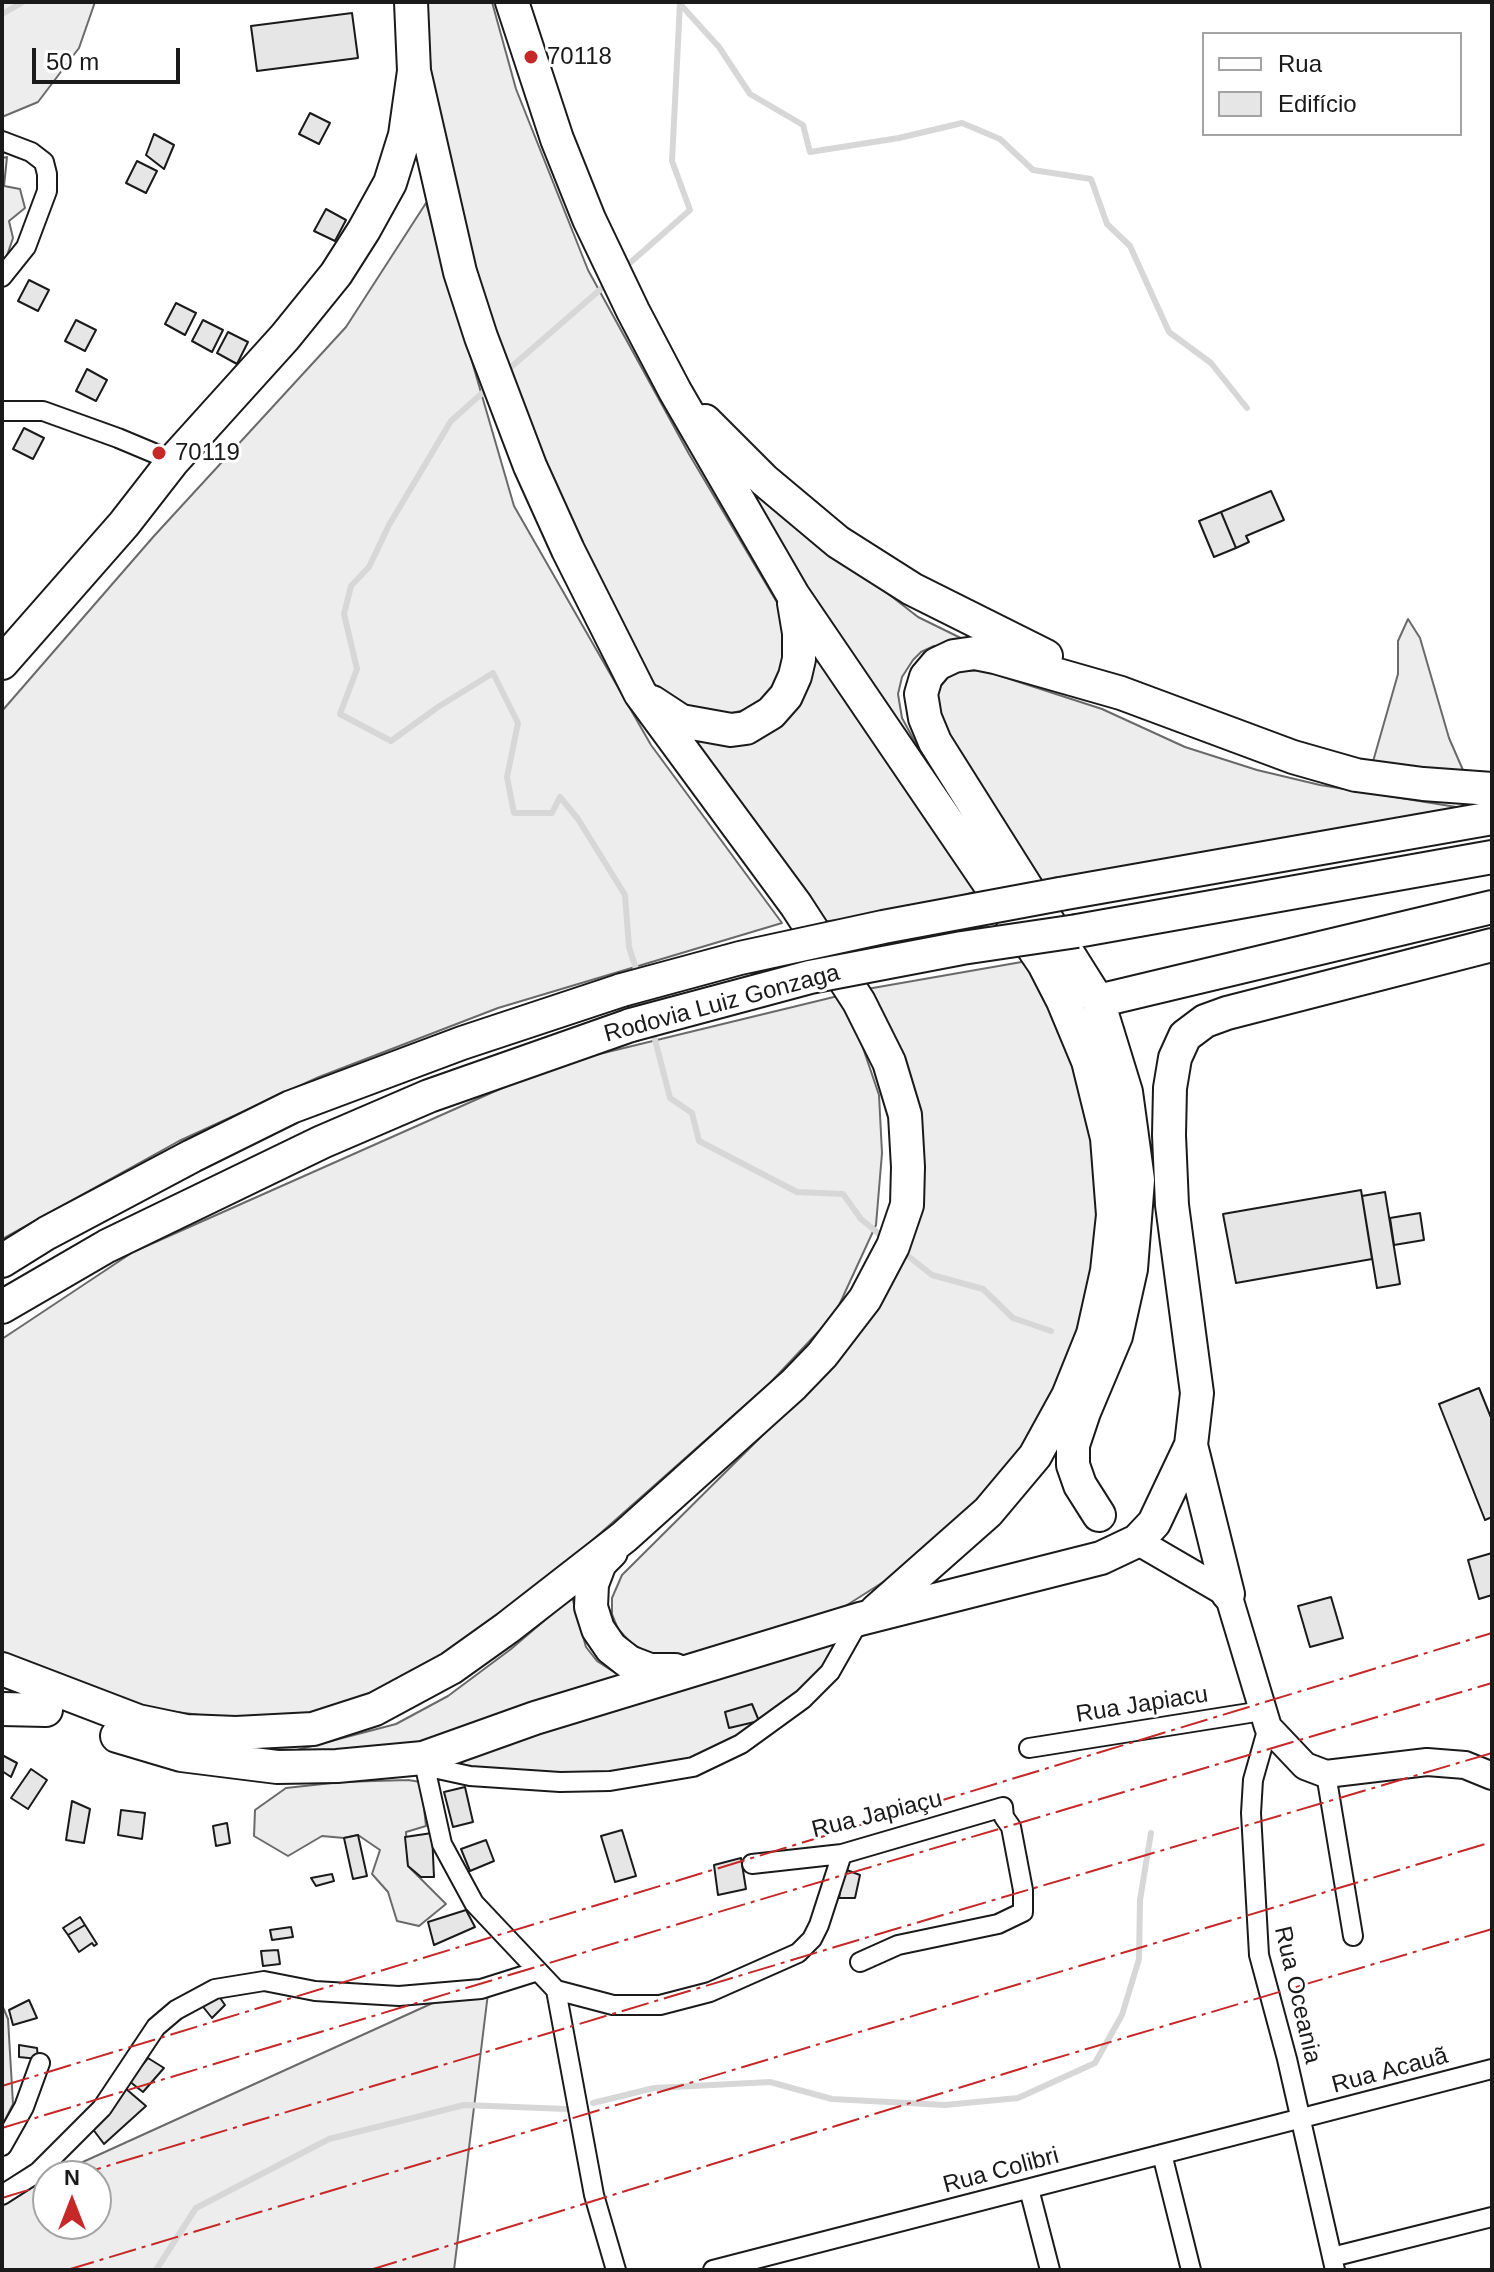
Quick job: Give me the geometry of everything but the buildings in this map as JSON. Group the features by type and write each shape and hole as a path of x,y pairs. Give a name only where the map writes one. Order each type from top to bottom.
{"highway":[{"path":"2,1669 138,1721 186,1731 236,1733 313,1729 375,1709 451,1668 507,1628 624,1537 793,1385 822,1355 865,1299 893,1246 907,1205 905,1115 889,1062 859,1002 796,905 640,693 568,550 530,466 481,337 449,234 414,71 411,2"},
{"path":"512,2 557,139 589,219 633,311 675,391 793,595 1044,964 1088,1061 1107,1138 1113,1215 1108,1257 1093,1334 1068,1396 1035,1456 988,1512 865,1617"},
{"path":"2,663 336,274 390,183 405,135 414,71"},
{"path":"675,391 764,480 838,542 912,589 1121,693"},
{"path":"640,693 681,721 731,730 756,723 771,713 786,696 795,676 799,659 799,633 793,595"},
{"path":"1099,1515 1080,1485 1073,1465 1073,1445 1116,1336 1131,1269 1138,1180 1126,1092 1098,1001 935,742 925,718 921,694 926,677 937,664 954,656 975,653 1121,693 1293,757 1356,775 1492,789"},
{"name":"Rodovia Luiz Gonzaga","path":"2,1261 47,1233 291,1107 462,1043 622,990 740,958 883,927 1492,818"},
{"name":"Rodovia Luiz Gonzaga","path":"2,1307 107,1246 309,1148 408,1105 631,1025 810,977 1492,857"},
{"path":"1098,1001 1492,907"},
{"path":"2,1691 125,1739 181,1755 277,1767 423,1762 535,1718 865,1617 1101,1558 1137,1541 1154,1523 1191,1445 1197,1393 1172,1205 1169,1135 1172,1073 1185,1036 1205,1021 1227,1013 1492,945"},
{"path":"2,1318 107,1246"},
{"path":"1047,1436 1049,1457 1055,1471 1099,1515 1137,1541"},
{"path":"1191,1445 1228,1594"},
{"path":"624,1537 600,1563 592,1584 591,1607 598,1629 611,1648 629,1662 650,1670 706,1666"},
{"path":"2,1709 46,1710"}],"street":[{"path":"2,141 31,152 44,162 47,174 47,191 26,247 2,277"},
{"path":"2,411 43,411 173,461"},
{"path":"1137,1541 1228,1594 1265,1719 1305,1766 1326,1774 1427,1762 1465,1765 1492,1776"},
{"path":"842,1854 819,1925 812,1939 798,1953 710,1992 660,2005 613,2005 556,1990 474,1903 442,1844 423,1762 470,1776 560,1782 610,1781 693,1767 741,1744 803,1699 830,1672 865,1617"},
{"name":"Rua Japiacu","path":"1029,1748 1265,1719"},
{"name":"Rua Oceania","path":"1265,1719 1253,1780 1251,1813 1259,1955 1334,2264"},
{"path":"1326,1774 1353,1936"},
{"name":"Rua Japiaçu","path":"752,1864 842,1854 1003,1807 1004,1817 1011,1827 1023,1890 1023,1912 998,1924 898,1945 860,1962"},
{"path":"2,2195 38,2172 102,2108 156,2027 176,2010 215,1989 264,1981 304,1989 399,1996 481,1989 538,1971"},
{"path":"556,1990 594,2195 616,2270"},
{"path":"2,2146 24,2107 40,2063"},
{"name":"Rua Acauã","path":"1301,2119 1492,2069"},
{"name":"Rua Colibri","path":"713,2270 1301,2119"},
{"path":"1162,2154 1191,2270"},
{"path":"1029,2189 1050,2270"},
{"path":"1334,2264 1492,2217"}],"shaded area":[{"path":"2,2 95,2 79,48 38,102 2,117"},
{"path":"426,2 492,2 516,89 588,270 689,454 791,626 790,653 767,700 749,709 702,720 662,698 593,579 470,273 431,73"},
{"path":"7,157 4,186 20,189 25,208 9,221 13,238 2,270 2,158"},
{"path":"426,203 514,506 651,745 782,923 498,1008 319,1077 179,1141 2,1239 2,711 154,536 346,327"},
{"path":"741,467 814,536 918,617 973,644 934,646 921,652 902,677 898,694 902,718 920,751 1006,888 738,487"},
{"path":"1408,619 1420,638 1449,738 1466,777 1372,765 1398,674 1398,641"},
{"path":"810,642 981,890 893,916 815,922 675,730 726,744"},
{"path":"982,670 1102,709 1185,747 1257,770 1320,785 1475,810 1047,896 940,740 937,684 948,672"},
{"path":"1033,960 1081,1062 1104,1154 1103,1241 1079,1335 1041,1426 993,1485 918,1560 836,1612 708,1654 664,1656 632,1644 618,1629 612,1614 612,1598 622,1575 794,1404 914,1201 867,989"},
{"path":"838,996 861,1042 879,1095 882,1153 876,1225 835,1314 770,1383 586,1546 445,1663 346,1707 255,1722 137,1707 2,1658 2,1339 133,1252 554,1065"},
{"path":"572,1597 586,1647 597,1661 623,1678 407,1748 270,1757 396,1724 448,1696 511,1649"},
{"path":"847,1636 828,1668 782,1710 718,1751 687,1763 560,1782 442,1763"},
{"path":"408,1780 421,1782 426,1826 406,1832 408,1866 446,1904 419,1926 397,1921 388,1892 372,1874 380,1850 358,1835 344,1838 322,1836 288,1856 254,1836 255,1810 286,1788"},
{"path":"490,1977 454,2270 2,2270 2,2199 32,2185 32,2240 112,2240 112,2160 87,2160"},
{"path":"2,2005 8,2019 13,2104 2,2126"}],"waterway":[{"path":"2,14 23,2"},
{"path":"631,262 690,210 672,161 680,3"},
{"path":"680,4 719,47 750,94 803,125 810,152 899,138 962,123 1000,139 1033,170 1091,179 1107,224 1130,246 1169,332 1211,363 1247,408"},
{"path":"510,368 602,288"},
{"path":"488,388 451,421 389,525 369,567 351,586 344,614 357,669 340,714 391,741 493,673 518,723 507,777 514,813 552,813 560,797 578,819 625,895 629,947 638,975"},
{"path":"652,1028 670,1098 692,1113 699,1141 797,1192 843,1194 861,1219 884,1238"},
{"path":"903,1252 932,1275 983,1289 1013,1318 1051,1331"},
{"path":"593,2103 654,2088 770,2082 832,2099 945,2105 1018,2098 1095,2063 1122,2015 1139,1959 1140,1900 1151,1833"},
{"path":"156,2270 196,2208 329,2139 464,2105 567,2109"}],"power":[{"path":"2,2086 1492,1633"},
{"path":"2,2128 1492,1683"},
{"path":"112,2165 1492,1753"},
{"path":"67,2270 1492,1842"},
{"path":"370,2270 1036,2064 1492,1929"},
{"path":"2,2198 32,2189"}],"place":[{"name":"70118","path":"531,57"},
{"name":"70119","path":"159,453"}]}
